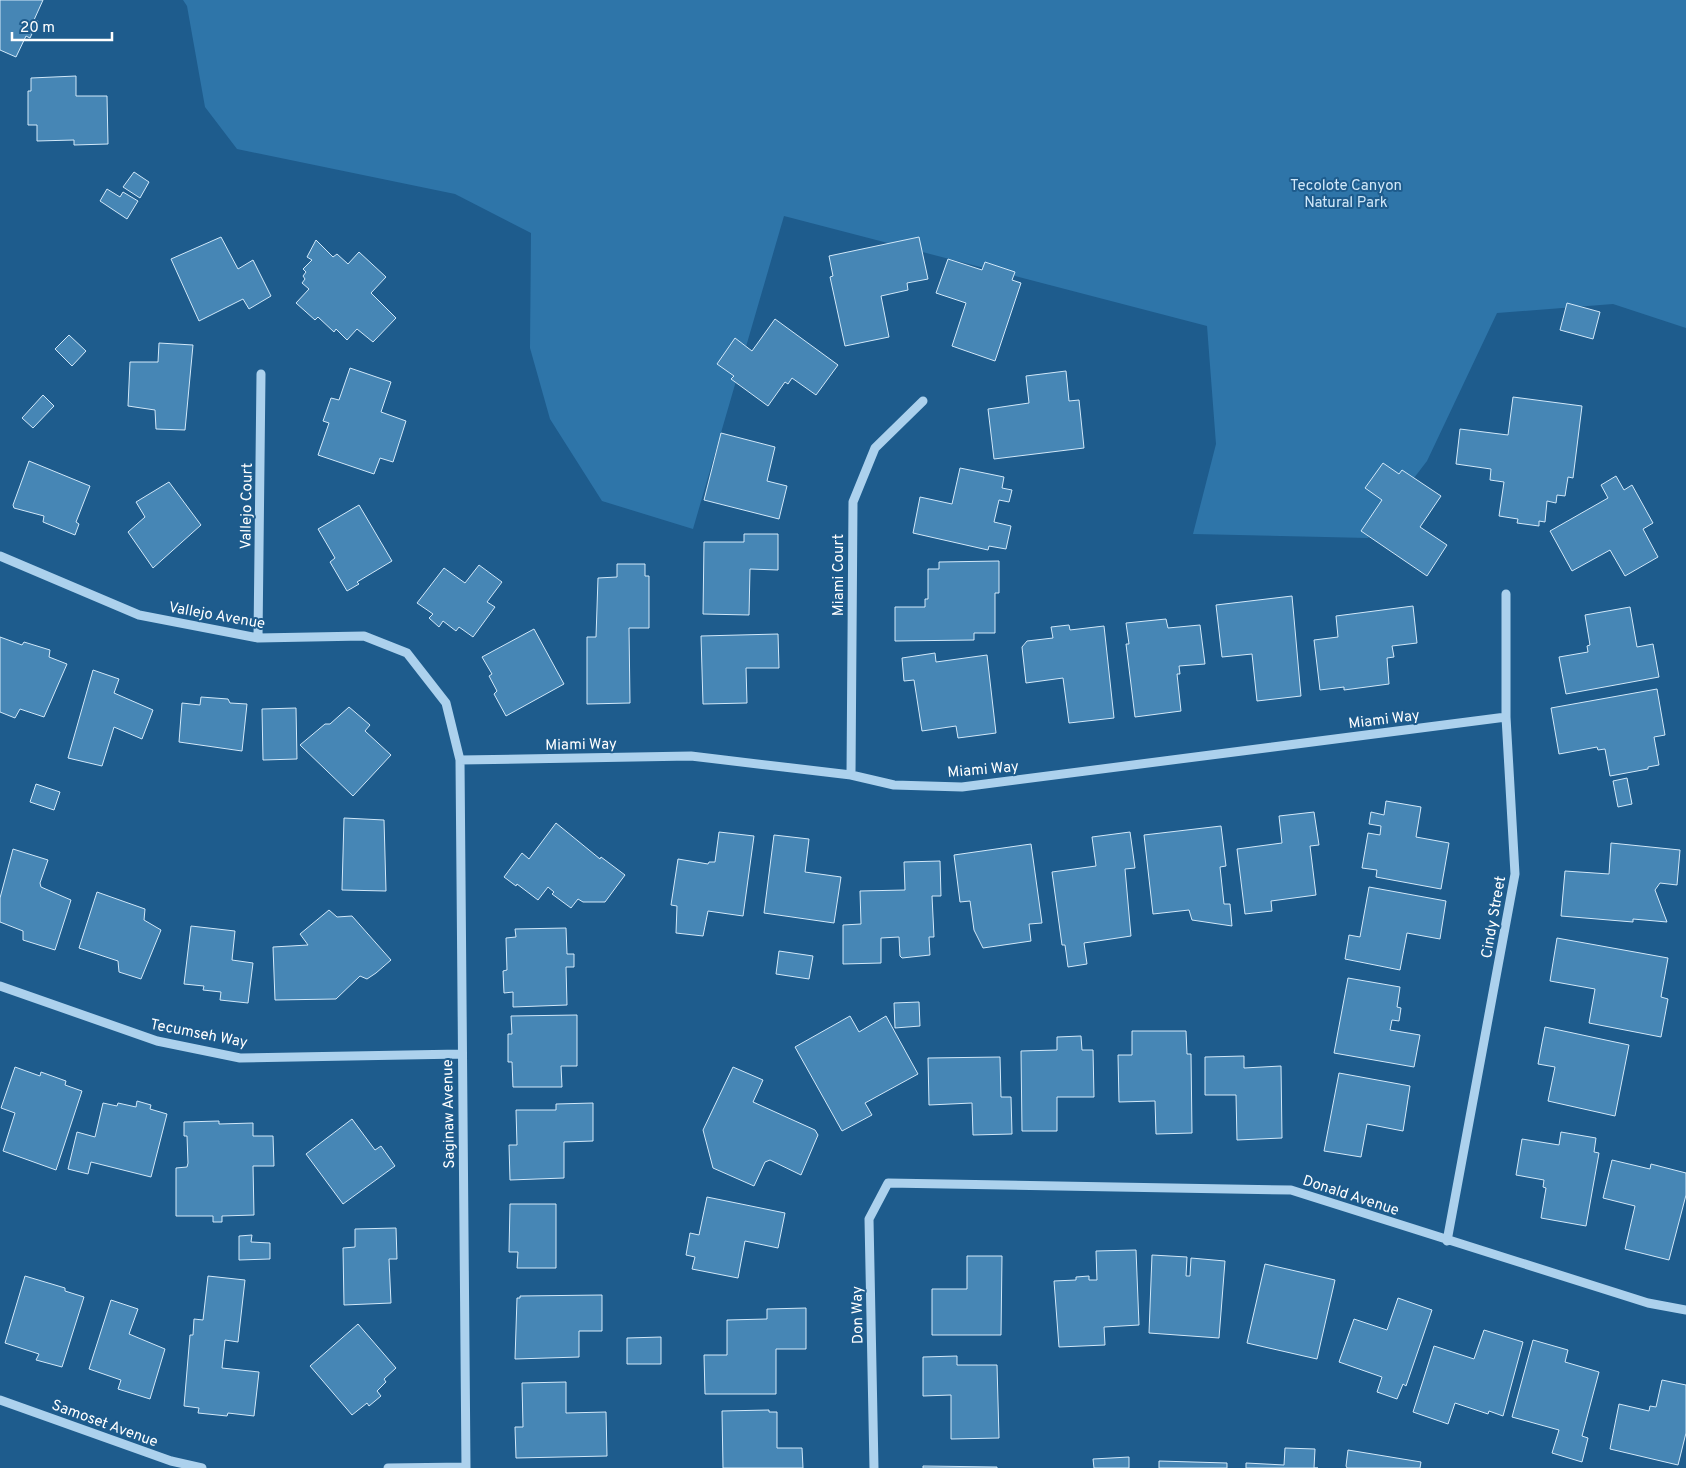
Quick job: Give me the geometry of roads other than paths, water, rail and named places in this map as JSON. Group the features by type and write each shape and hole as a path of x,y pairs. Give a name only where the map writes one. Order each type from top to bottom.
{"street":[{"name":"Vallejo Court","path":"258,638 261,374"},
{"name":"Miami Court","path":"851,774 853,502 875,448 923,400"},
{"name":"Vallejo Avenue","path":"0,556 139,615 258,638 364,636 407,654 446,703 460,760"},
{"name":"Cindy Street","path":"1447,1241 1515,874 1506,717 1506,594"},
{"name":"Miami Way","path":"460,760 691,756 851,774 894,785 962,787 1506,717"},
{"name":"Saginaw Avenue","path":"460,760 466,1467"},
{"name":"Tecumseh Way","path":"0,986 157,1042 240,1058 461,1054"},
{"name":"Don Way","path":"874,1468 869,1219 888,1183 905,1183"},
{"name":"Donald Avenue","path":"905,1183 1291,1190 1447,1241 1648,1303 1686,1310"},
{"name":"Samoset Avenue","path":"0,1400 171,1461 202,1468"},
{"path":"388,1468 466,1467"}],"park label":[{"name":"Tecolote Canyon Natural Park","path":"1346,194"}]}
